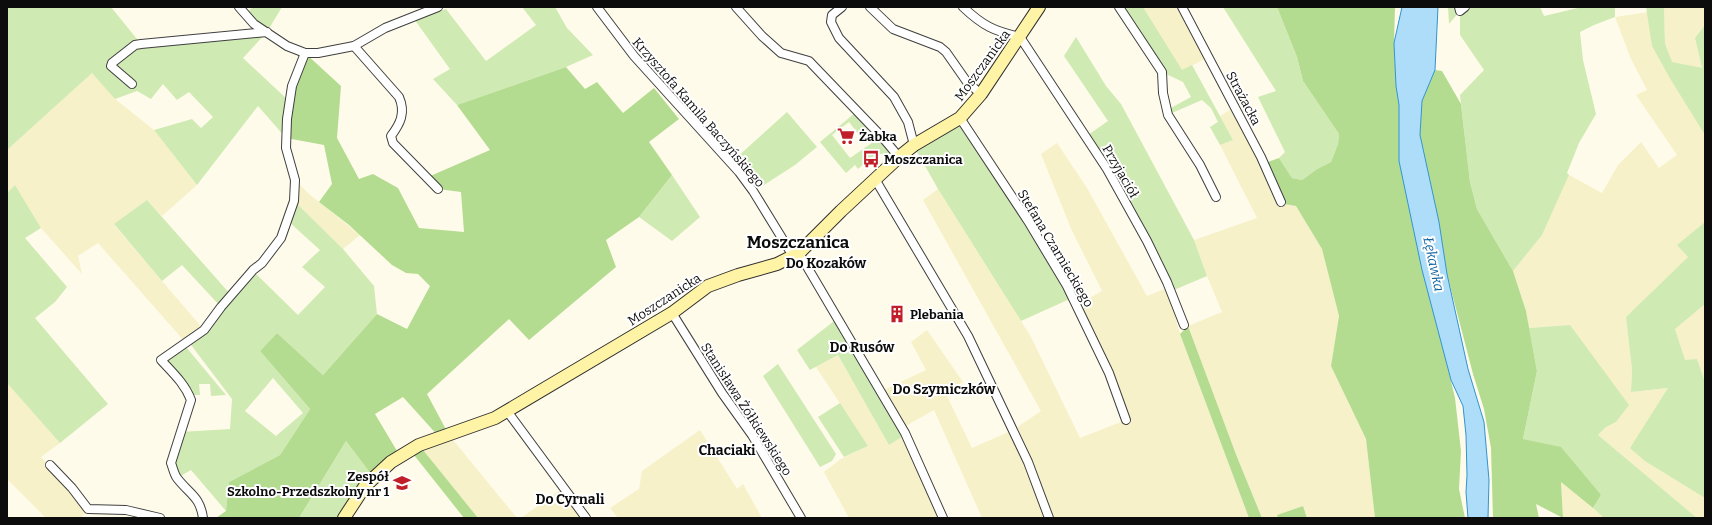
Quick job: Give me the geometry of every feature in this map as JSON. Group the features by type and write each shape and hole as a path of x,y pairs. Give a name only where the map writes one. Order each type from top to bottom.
{"street":[{"path":"239,7 254,24 287,46 305,53 318,53 354,46 385,28 438,7"},
{"name":"Krzysztofa Kamila Baczyńskiego","path":"597,7 634,56 739,172 796,254 905,433 943,518"},
{"path":"736,7 762,36 781,53 809,61 878,132 899,157"},
{"path":"842,7 832,15 831,22 839,38 894,97 908,122 914,146"},
{"path":"870,7 893,29 940,47 946,52 967,82 981,94"},
{"path":"963,7 978,22 1001,33 1020,38"},
{"path":"1120,7 1162,72 1163,93 1168,114 1200,165 1216,197"},
{"name":"Strażacka","path":"1182,7 1261,157 1281,202"},
{"name":"Moszczanicka","path":"344,518 365,486 391,462 419,445 495,418 672,313 708,286 738,275 777,264 796,254 899,157 960,118 981,94 1020,38 1036,8"},
{"path":"132,84 111,66 112,63 135,45 267,32"},
{"name":"Przyjaciół","path":"1020,38 1107,168 1161,268 1184,325"},
{"path":"354,46 399,97 402,103 402,116 398,127 391,136 393,143 438,189"},
{"path":"204,518 201,506 194,495 177,478 171,464 190,400 187,390 182,382 161,360 204,330 221,307 250,274 262,263 281,238 294,202 294,180 286,148 286,118 292,86 305,53"},
{"name":"Stefana Czarnieckiego","path":"960,118 1028,221 1067,286 1109,373 1126,420"},
{"path":"875,179 968,336 1028,462 1049,518"},
{"name":"Stanisława Żółkiewskiego","path":"672,313 722,393 752,435 801,518"},
{"path":"507,411 586,518"},
{"path":"50,465 72,488 88,509 126,510 149,517 160,518"}],"shaded area":[{"path":"1143,7 1178,7 1208,57 1182,71"},
{"path":"1664,7 1705,7 1705,25 1695,38 1702,69 1705,135 1705,222 1677,245 1688,257 1626,317 1632,370 1631,392 1669,388 1700,495 1705,498 1705,518 1697,518 1598,435 1606,427 1616,422 1570,325 1529,328 1526,311 1513,271 1542,235 1569,175 1602,193 1618,165 1641,142 1659,168 1677,155 1636,95 1647,90 1631,59 1615,17 1648,12 1652,46 1665,44"},
{"path":"93,72 115,99 154,130 197,185 162,216 147,200 114,225 204,330 186,343 98,243 78,256 82,274 41,228 15,185 7,193 7,150"},
{"path":"1235,107 1284,204 1296,206 1322,249 1339,316 1331,366 1366,439 1375,518 1307,518 1303,506 1277,515 1278,518 1262,518 1237,457 1188,326 1222,312 1194,240 1257,218 1220,145 1233,140 1220,116"},
{"path":"1057,143 1087,188 1147,296 1167,288 1180,334 1249,518 982,518 934,410 904,427 881,391 926,370 911,342 927,330 963,382 945,392 972,448 1013,430 1041,411 923,200 938,189 1031,337 1080,438 1126,420 1077,305 1102,291 1072,231 1041,154"},
{"path":"295,180 309,194 360,235 343,249 294,202"},
{"path":"1705,304 1705,382 1697,359 1685,361 1675,329"},
{"path":"838,355 889,445 905,435 939,518 849,518 824,472 841,459 868,446 816,367"},
{"path":"7,383 60,443 41,457 88,509 81,518 46,518 7,479"},
{"path":"700,430 737,489 743,484 762,518 618,518 610,508 639,489 642,471"},
{"path":"449,435 517,518 478,518 419,445"},
{"path":"1561,482 1593,508 1604,518 1563,518"},
{"path":"563,488 586,518 521,518"}],"green space":[{"path":"7,7 111,7 141,44 266,33 245,14 253,7 282,7 267,32 243,58 289,101 286,138 258,106 197,185 154,130 192,119 201,128 213,117 189,92 177,100 163,84 151,99 137,91 115,99 92,73 7,150"},
{"path":"522,7 555,7 567,28 593,55 566,67 457,105 433,79 450,69 414,19 446,9 486,61 536,25"},
{"path":"1119,7 1143,7 1182,70 1192,65 1233,140 1220,145 1210,127 1218,122 1211,108 1202,100 1172,113 1169,109 1191,97 1183,82 1164,73"},
{"path":"1223,7 1277,7 1297,57 1303,81 1339,134 1338,144 1331,162 1317,169 1302,180 1292,178 1279,158 1285,152 1258,97 1276,91"},
{"path":"1277,7 1395,7 1394,43 1396,86 1399,105 1399,161 1455,398 1461,451 1459,489 1465,518 1375,518 1366,439 1331,366 1339,316 1322,249 1296,206 1284,204 1265,163 1279,158 1292,178 1302,180 1317,169 1331,162 1338,144 1339,134 1303,81 1297,57"},
{"path":"1448,7 1540,7 1544,16 1582,7 1615,7 1615,17 1580,32 1583,60 1596,114 1579,143 1567,173 1569,175 1542,235 1513,271 1477,209 1470,182 1460,95 1484,70 1460,35 1460,11 1449,24"},
{"path":"1646,7 1664,7 1665,44 1672,62 1702,68 1695,38 1705,25 1705,135 1652,46"},
{"path":"1076,37 1106,86 1121,104 1194,240 1207,276 1174,290 1132,208 1088,135 1108,121 1064,56"},
{"path":"305,53 341,86 337,138 359,179 373,174 398,188 419,228 464,232 461,192 438,189 428,177 490,150 457,105 566,67 585,89 597,82 623,113 654,88 679,119 649,142 672,175 639,217 606,240 616,267 529,340 509,319 427,394 449,435 440,438 403,397 375,414 400,456 374,478 346,441 299,518 216,518 226,511 229,482 280,455 310,409 260,351 277,333 323,375 377,314 407,329 430,286 418,274 406,273 392,265 349,225 319,202 332,184 324,145 286,138 287,119"},
{"path":"1435,70 1442,71 1461,104 1470,182 1477,209 1513,271 1526,311 1537,371 1523,439 1561,447 1601,495 1593,508 1561,482 1563,518 1536,504 1539,518 1493,518 1491,448 1484,409 1473,374 1447,274 1439,222 1420,135 1422,101"},
{"path":"787,112 817,147 795,165 756,190 735,159"},
{"path":"855,113 869,130 860,136 849,122 832,135 850,158 876,140 882,142 886,146 893,157 890,159 885,154 876,154 858,169 855,165 846,173 820,142"},
{"path":"958,126 961,126 1072,298 1021,321 938,189 916,150"},
{"path":"672,175 700,217 672,241 639,217"},
{"path":"15,185 41,228 25,238 67,287 55,302 35,318 108,404 60,443 7,383 7,193"},
{"path":"147,200 231,295 254,272 298,315 325,287 302,267 320,250 288,221 294,201 343,249 374,286 377,314 323,375 277,333 260,351 310,409 280,455 229,482 226,511 191,470 177,478 171,463 180,432 230,429 232,399 188,341 221,307 182,265 162,281 114,224","holes":["273,378 303,413 276,436 245,411"]},
{"path":"1705,222 1705,304 1675,329 1685,360 1697,359 1705,382 1705,498 1645,461 1630,448 1668,388 1631,392 1632,370 1626,317 1688,257 1677,245"},
{"path":"838,318 905,435 889,445 838,355 810,370 797,350"},
{"path":"1570,325 1629,405 1616,422 1606,427 1598,435 1697,518 1604,518 1593,508 1601,495 1523,439 1537,371 1529,328"},
{"path":"1188,326 1237,457 1262,518 1249,518 1180,334"},
{"path":"186,347 226,395 211,396 210,384 199,384 200,395 192,395 166,361 169,357"},
{"path":"778,364 836,454 832,461 820,467 763,376"},
{"path":"840,403 868,446 844,457 818,417"},
{"path":"346,441 374,478 344,518 299,518"},
{"path":"419,445 478,518 464,518 410,450"},
{"path":"1303,506 1307,518 1278,518 1277,515"}],"water":[{"name":"Łękawka","path":"1402,7 1438,7 1435,70 1422,101 1420,135 1439,222 1447,274 1468,369 1484,422 1489,480 1488,518 1468,518 1466,492 1466,435 1463,406 1451,380 1422,270 1399,161 1399,105 1396,86 1394,43"}],"place":[{"name":"Żabka","path":"846,136"},
{"name":"Moszczanica","path":"871,159"},
{"name":"Plebania","path":"897,314"},
{"name":"Zespół Szkolno-Przedszkolny nr 1","path":"402,483"}],"district":[{"name":"Moszczanica","path":"798,242"},
{"name":"Do Kozaków","path":"826,263"},
{"name":"Do Rusów","path":"862,347"},
{"name":"Do Szymiczków","path":"944,389"},
{"name":"Chaciaki","path":"727,450"},
{"name":"Do Cyrnali","path":"570,499"}]}
